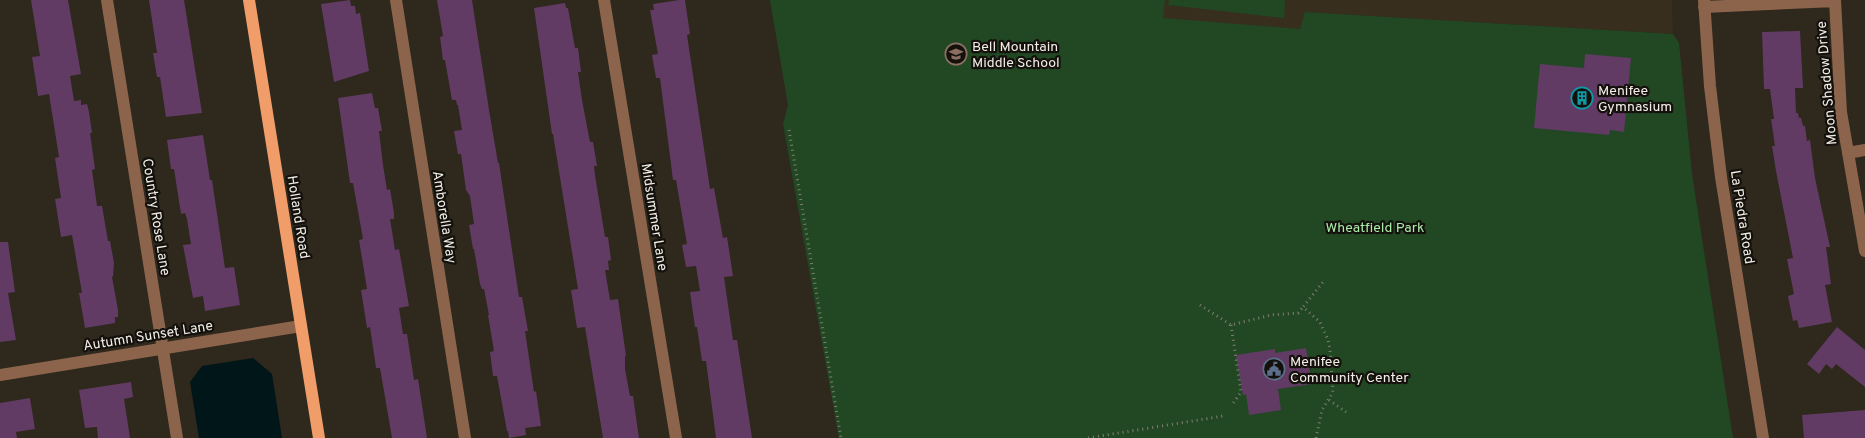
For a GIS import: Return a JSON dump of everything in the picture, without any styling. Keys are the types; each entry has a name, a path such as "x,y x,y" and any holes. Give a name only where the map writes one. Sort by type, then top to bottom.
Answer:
{"main road":[{"name":"Holland Road","path":"249,0 319,438"}],"street":[{"name":"Country Rose Lane","path":"107,0 177,438"},
{"name":"Amborella Way","path":"396,0 465,438"},
{"name":"Midsummer Lane","path":"604,0 676,438"},
{"path":"1704,4 1835,0"},
{"name":"Moon Shadow Drive","path":"1835,0 1841,112 1865,251"},
{"name":"La Piedra Road","path":"1704,4 1712,106 1721,177 1763,438"},
{"path":"1848,152 1865,150"},
{"name":"Autumn Sunset Lane","path":"0,375 301,326"}],"path":[{"path":"789,130 841,438"},
{"path":"1200,305 1231,325 1271,316 1298,313 1323,282"},
{"path":"1303,307 1320,322 1328,340 1333,392 1322,410 1316,438"},
{"path":"1231,325 1241,392 1232,405"},
{"path":"1329,400 1346,412"},
{"path":"1088,438 1223,416"}],"shaded area":[{"name":"Bell Mountain Middle School","path":"770,0 1672,0 1673,34 1305,12 1301,29 788,105"},
{"path":"253,358 272,374 282,438 199,438 190,382 202,366"}],"green space":[{"name":"Wheatfield Park","path":"770,0 1165,0 1163,18 1300,29 1305,12 1673,34 1679,43 1692,174 1733,438 839,438 783,124 788,105"},
{"path":"1169,0 1285,0 1284,18 1168,5"}],"building":[{"path":"31,0 68,0 81,74 70,76 74,101 81,100 81,105 87,104 89,112 95,169 92,170 97,206 102,206 114,263 112,277 118,310 118,317 115,317 115,323 85,328 79,293 82,293 72,235 61,237 55,199 61,198 55,158 59,157 49,94 38,96 32,57 40,56"},
{"path":"149,0 184,0 202,113 166,117 160,77 157,77 153,53 157,53"},
{"path":"350,0 351,6 355,6 356,14 360,13 369,71 334,82 321,4"},
{"path":"437,0 472,0 519,297 522,297 528,331 525,331 541,426 525,428 526,435 509,438 497,376 493,376 490,352 494,351 489,315 484,289 482,289 480,284 469,225 474,224 470,196 466,190 461,154 458,154 454,131 462,130 458,105 456,100 452,100 445,60 443,60 440,37 443,36"},
{"path":"685,0 690,34 687,35 710,189 714,188 723,238 727,237 733,276 724,277 733,340 737,340 752,438 716,438 706,361 702,361 697,327 695,327 690,292 700,291 696,266 686,267 682,245 687,244 676,180 673,180 660,78 656,78 652,55 658,54 650,10 654,10 653,4"},
{"path":"565,3 566,8 568,8 575,48 578,48 581,72 578,72 582,100 590,142 593,142 597,166 594,166 595,175 605,237 608,237 611,260 608,261 609,270 605,270 610,300 618,299 626,356 625,369 630,396 633,396 639,438 603,438 585,327 577,328 571,290 578,289 552,134 534,8"},
{"path":"1800,31 1803,88 1795,88 1796,113 1801,118 1803,126 1805,126 1807,141 1810,140 1815,178 1830,247 1826,247 1831,284 1825,285 1832,322 1799,328 1797,320 1793,321 1788,296 1794,294 1787,259 1793,258 1772,146 1775,146 1771,119 1774,119 1770,89 1764,89 1762,32"},
{"name":"Menifee Gymnasium","path":"1585,54 1631,58 1624,132 1610,130 1609,135 1534,128 1540,64 1584,68"},
{"path":"372,93 375,108 378,108 382,131 379,131 383,165 387,190 390,189 394,213 394,219 390,219 395,250 399,249 409,306 399,308 403,334 407,334 414,380 418,379 427,438 392,438 380,368 376,368 370,327 367,328 361,290 367,289 359,240 363,239 353,183 350,183 338,98"},
{"path":"203,135 210,180 212,180 225,268 234,267 240,305 205,311 203,296 193,298 183,245 191,244 187,219 185,213 181,214 167,140"},
{"path":"0,242 8,242 15,292 8,293 16,340 0,342"},
{"path":"1837,327 1865,350 1865,387 1836,364 1832,369 1826,364 1819,374 1807,364"},
{"name":"Menifee Community Center","path":"1306,348 1312,384 1278,389 1281,410 1249,415 1246,394 1243,395 1236,355 1275,349 1275,353"},
{"path":"131,382 133,397 124,399 130,438 98,438 97,427 85,428 79,390"},
{"path":"30,398 35,429 16,432 17,438 0,438 0,403"},
{"path":"1865,410 1865,438 1804,438 1802,415"}],"place":[{"name":"Bell Mountain Middle School","path":"956,54"},
{"name":"Menifee Gymnasium","path":"1582,98"},
{"name":"Menifee Community Center","path":"1274,369"}]}
